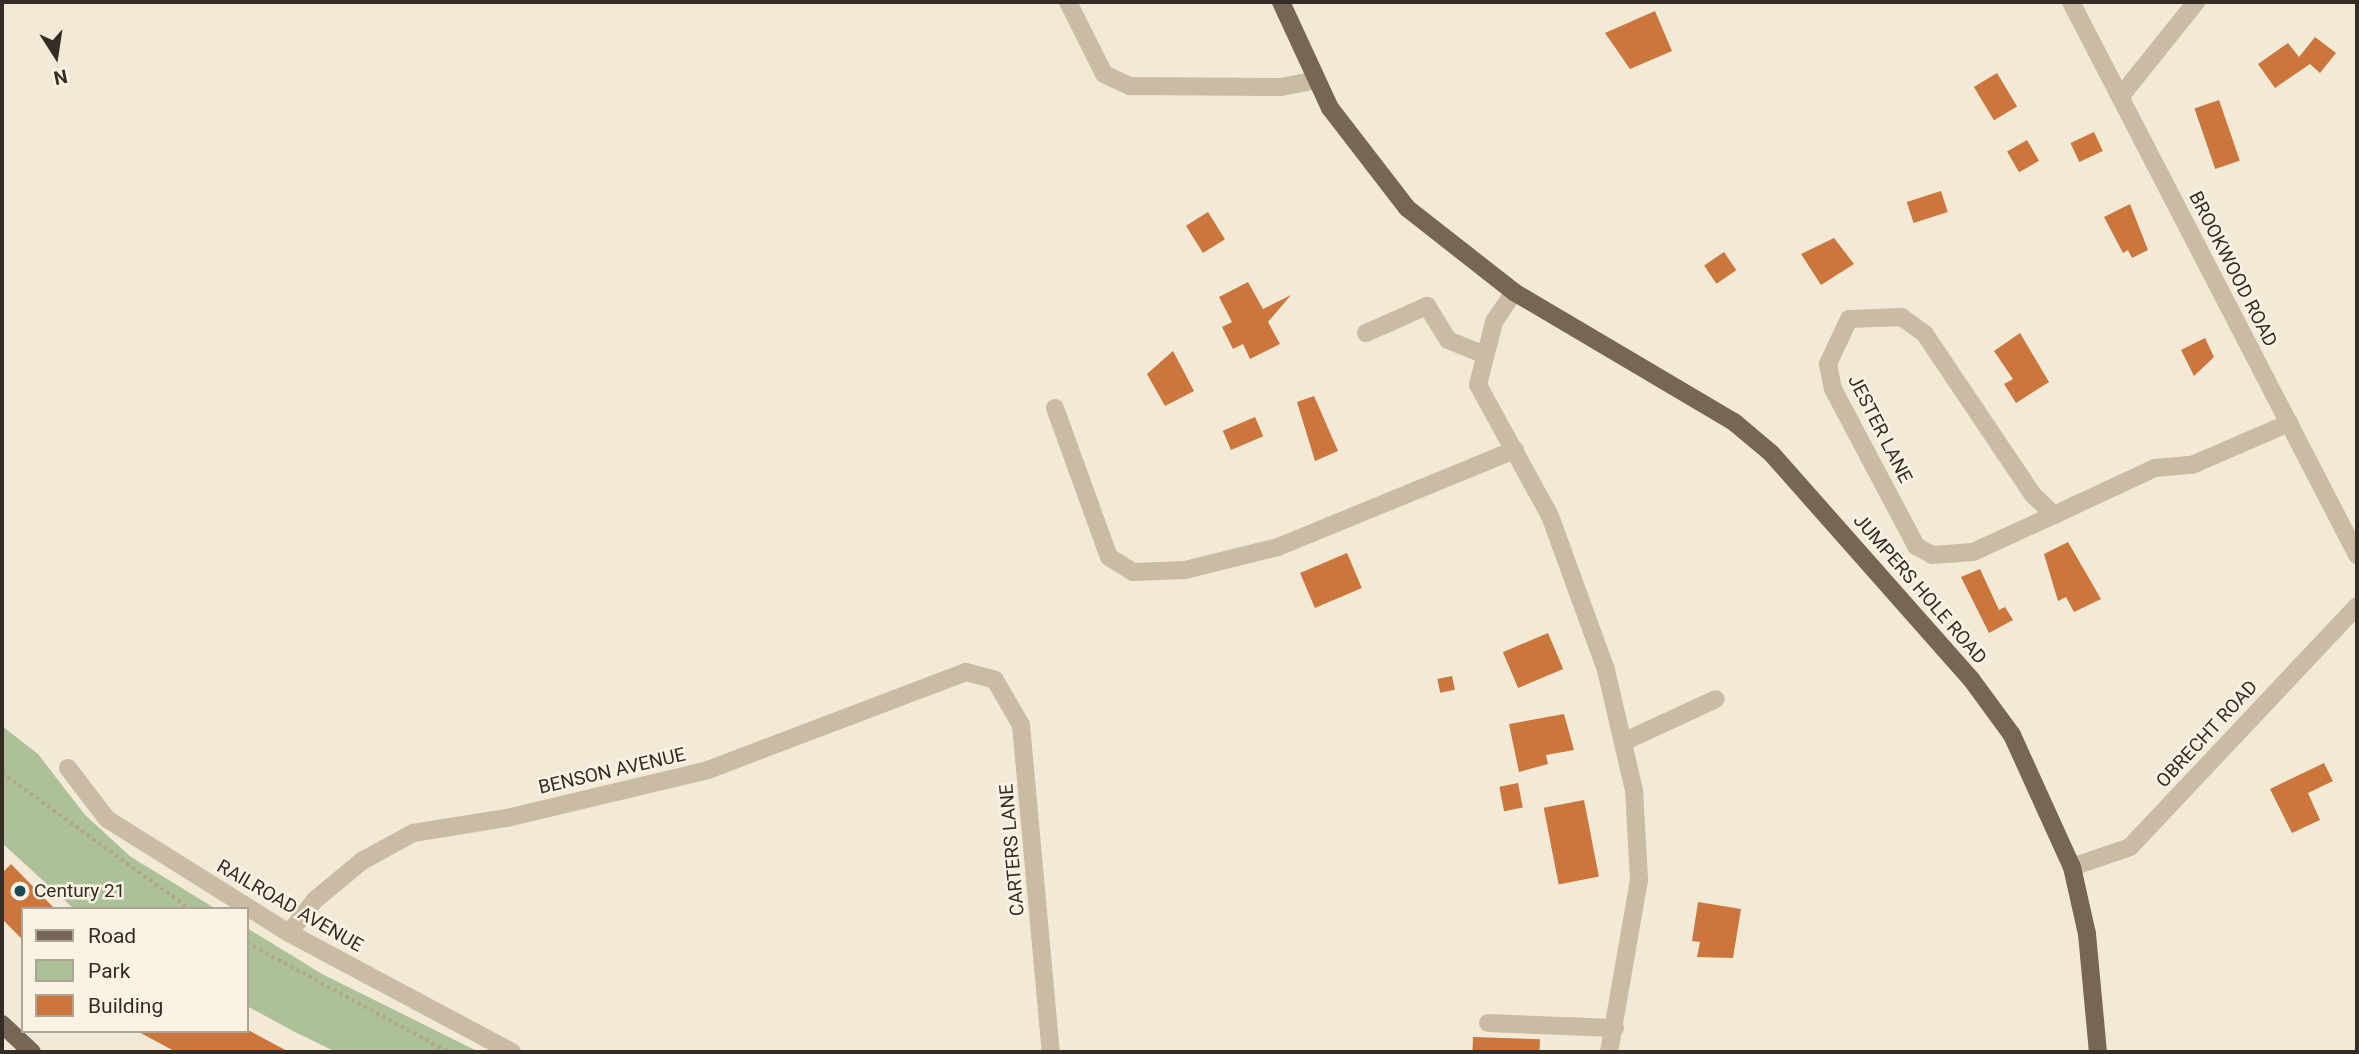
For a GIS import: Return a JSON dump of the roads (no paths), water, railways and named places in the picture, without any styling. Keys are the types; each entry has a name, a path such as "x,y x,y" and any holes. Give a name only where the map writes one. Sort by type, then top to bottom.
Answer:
{"main road":[{"name":"JUMPERS HOLE ROAD","path":"1281,2 1316,80 1388,188 1514,292 1689,390 1770,453 1988,702 2012,735 2072,867 2087,934 2098,1052"},
{"path":"2,1024 32,1052"}],"street":[{"path":"1068,2 1104,74 1130,86 1281,87 1316,80"},
{"name":"BROOKWOOD ROAD","path":"2071,2 2357,555"},
{"path":"2120,97 2196,2"},
{"path":"1514,292 1494,322 1478,385 1550,516 1606,670 1634,790 1639,880 1609,1052"},
{"path":"1366,333 1427,306 1448,340 1486,355"},
{"name":"JESTER LANE","path":"2054,515 2033,495 1924,334 1902,317 1849,319 1828,364 1833,389 1916,546 1932,555 1973,552 2054,515 2155,468 2192,466 2289,423"},
{"path":"1055,408 1109,556 1133,572 1185,570 1278,547 1515,450"},
{"name":"OBRECHT ROAD","path":"2072,867 2130,847 2357,606"},
{"name":"BENSON AVENUE","path":"289,933 315,900 362,861 413,832 507,818 708,770 966,672"},
{"name":"CARTERS LANE","path":"966,672 995,680 1021,725 1051,1052"},
{"path":"1623,742 1716,699"},
{"name":"RAILROAD AVENUE","path":"68,768 107,819 247,907"},
{"name":"RAILROAD AVENUE","path":"248,907 289,933 512,1052"},
{"path":"1488,1023 1615,1028"}],"place":[{"name":"Century 21","path":"20,891"}]}
